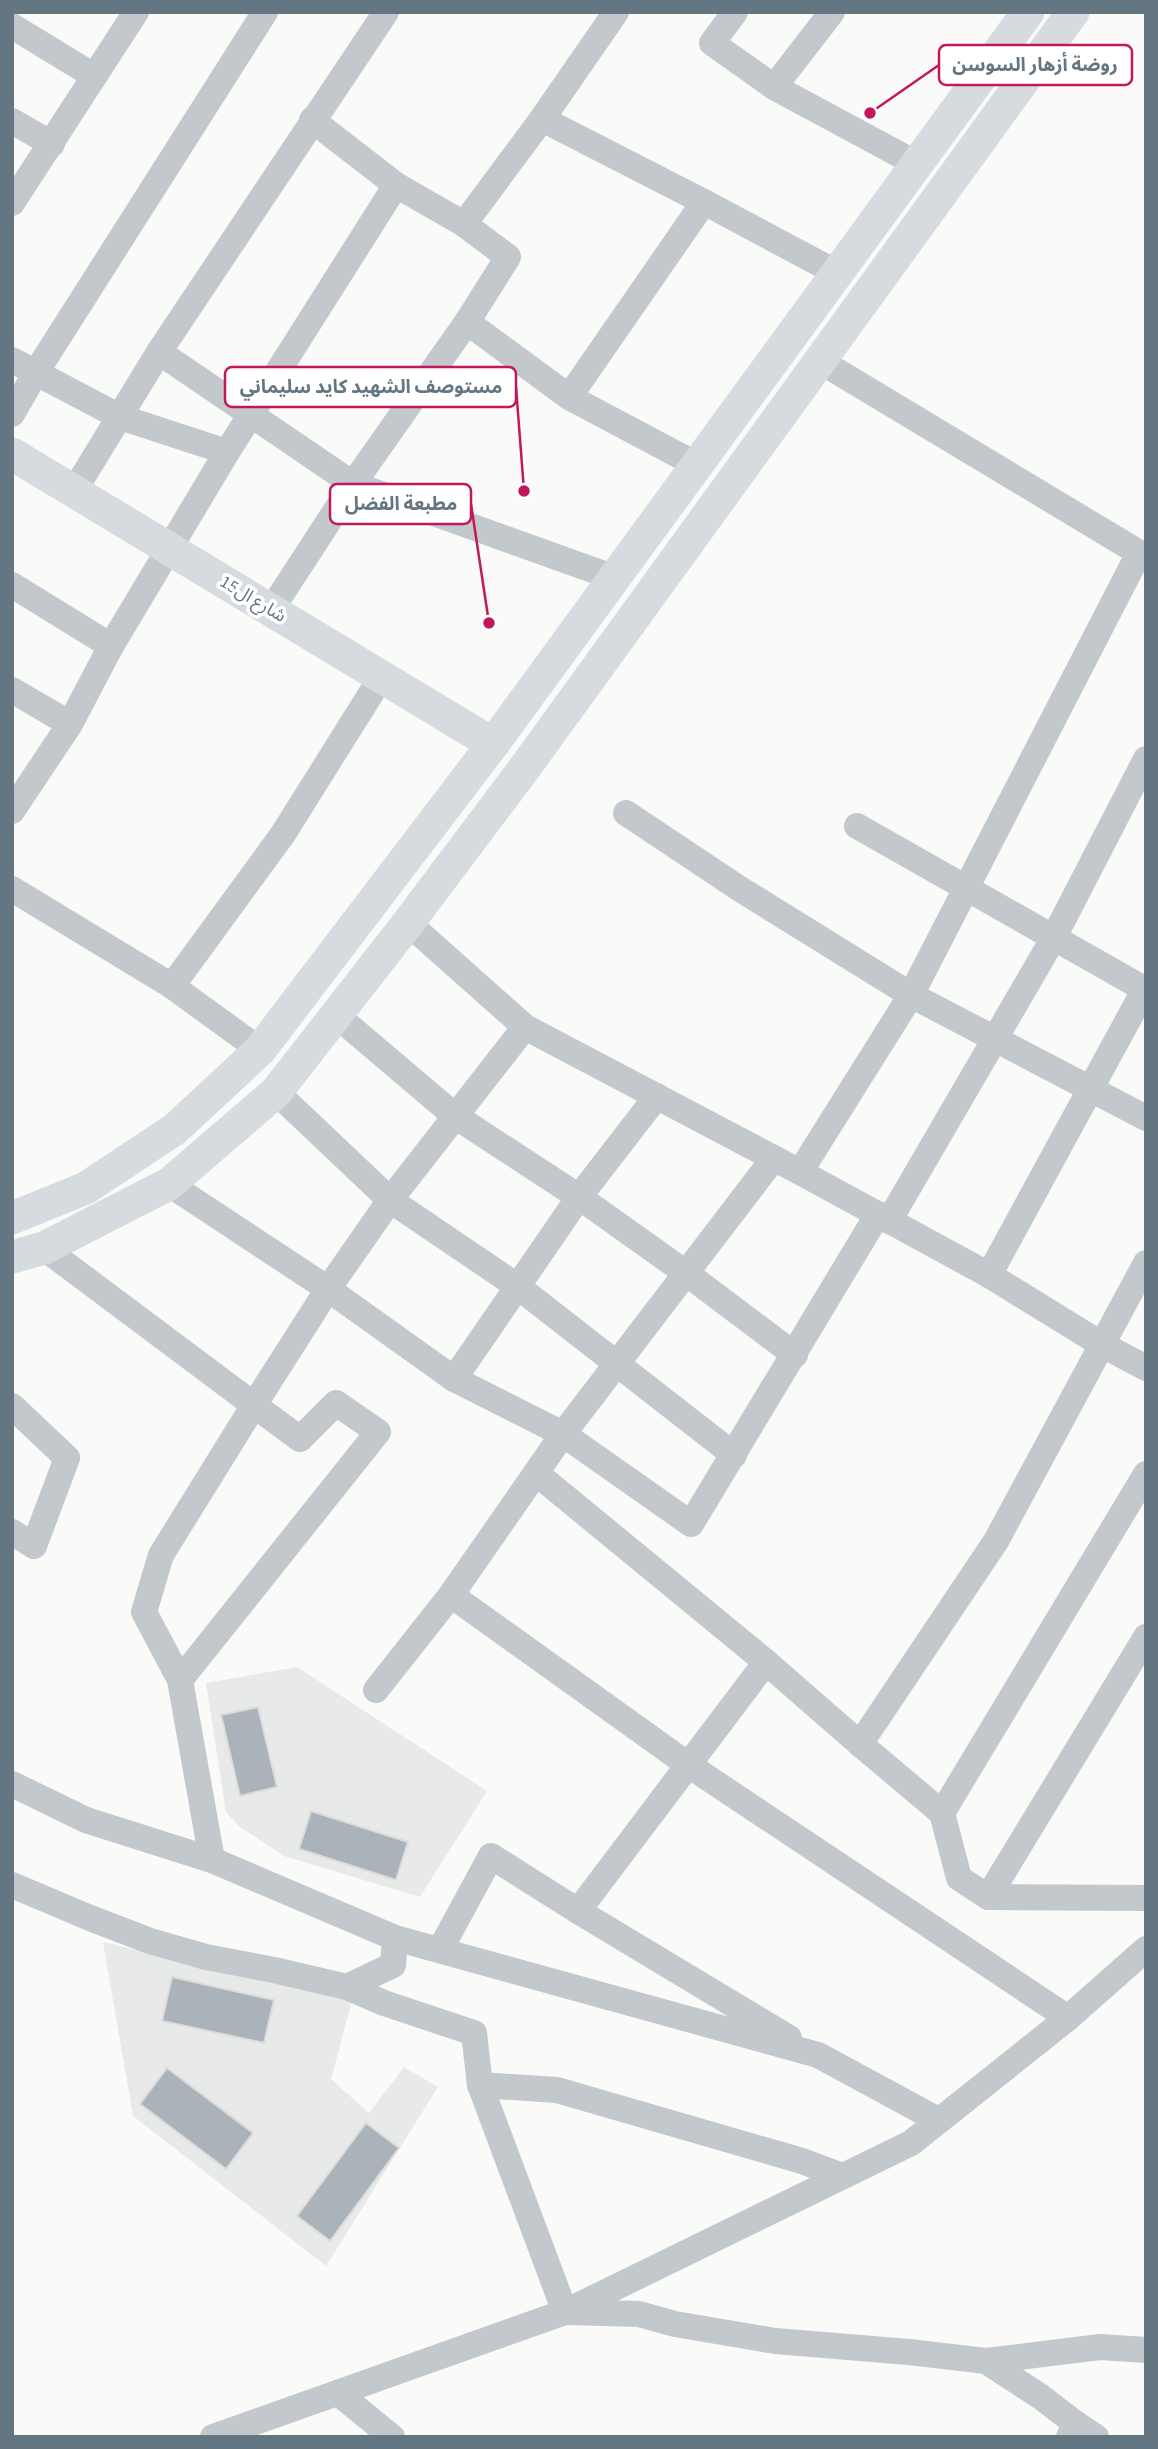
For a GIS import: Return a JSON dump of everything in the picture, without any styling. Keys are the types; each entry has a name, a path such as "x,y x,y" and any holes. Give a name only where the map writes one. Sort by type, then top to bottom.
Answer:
{"main road":[{"path":"12,1218 86,1188 175,1129 260,1050 493,744 1028,12"},
{"path":"12,1256 44,1248 169,1184 276,1092 526,766 1073,12"},
{"name":"شارع ال15","path":"12,454 493,744"}],"street":[{"path":"12,203 136,12"},
{"path":"12,415 35,374 265,12"},
{"path":"74,491 159,352 386,12"},
{"path":"464,224 542,119 616,12"},
{"path":"735,12 712,43 774,88 917,164"},
{"path":"774,88 832,12"},
{"path":"12,26 94,76"},
{"path":"542,119 837,273"},
{"path":"271,610 353,484 467,323 508,257 464,224 397,185 312,120"},
{"path":"12,121 52,144"},
{"path":"13,809 70,724 111,646 227,452 397,185"},
{"path":"569,397 704,202"},
{"path":"467,323 569,397 697,465"},
{"path":"159,352 353,484 615,578"},
{"path":"12,360 120,417 227,452"},
{"path":"800,1172 911,995 1142,555 820,361"},
{"path":"12,585 111,646"},
{"path":"172,986 283,834 382,677"},
{"path":"12,691 70,724"},
{"path":"169,1184 328,1289 454,1378 562,1434 691,1524 995,1040 1053,939 1146,759"},
{"path":"626,813 740,889 911,995 1146,1118"},
{"path":"856,826 1145,989 989,1275"},
{"path":"12,889 172,986 260,1050"},
{"path":"408,923 525,1027 989,1275 1101,1344 1146,1368"},
{"path":"336,1015 455,1116 579,1197 795,1355"},
{"path":"212,1860 180,1680 144,1612 161,1555 328,1289 390,1200 525,1027"},
{"path":"276,1092 390,1200 517,1286 734,1455"},
{"path":"454,1378 579,1197 657,1096"},
{"path":"376,1690 451,1595 562,1434 774,1158"},
{"path":"44,1248 300,1439 336,1404 378,1432 180,1680"},
{"path":"860,1744 996,1541 1146,1263"},
{"path":"12,1406 67,1458 34,1546 12,1532"},
{"path":"536,1473 766,1661 942,1812 959,1878 988,1897 1146,1898"},
{"path":"942,1812 1146,1474"},
{"path":"451,1595 687,1764 1068,2018"},
{"path":"988,1897 1146,1637"},
{"path":"579,1911 766,1661"},
{"path":"12,1784 86,1821 212,1860 395,1938 818,2055"},
{"path":"440,1950 491,1856 818,2055 939,2120"},
{"path":"12,1885 90,1919 150,1941 206,1957 346,1987 384,2003 474,2033 480,2085 565,2312"},
{"path":"346,1987 393,1965 395,1938"},
{"path":"213,2437 565,2312 911,2143 1068,2018 1146,1949"},
{"path":"480,2085 557,2090 802,2161 842,2176"},
{"path":"565,2312 639,2314 675,2325 775,2341 986,2361 1100,2347 1146,2350"},
{"path":"986,2361 1041,2397 1080,2432"},
{"path":"338,2393 392,2437"}],"shaded area":[{"path":"297,1667 487,1791 420,1897 284,1856 240,1827 226,1812 206,1683"},
{"path":"103,1942 352,2001 331,2079 369,2113 404,2067 438,2087 326,2266 133,2116"}],"building":[{"path":"258,1707 277,1787 240,1796 221,1715"},
{"path":"311,1811 408,1842 396,1880 299,1849"},
{"path":"172,1977 274,2000 264,2043 162,2021"},
{"path":"167,2068 253,2133 226,2169 140,2104"},
{"path":"366,2123 399,2148 330,2241 297,2216"}],"place":[{"name":"روضة أزهار السوسن","path":"870,113"},
{"name":"مستوصف الشهيد كايد سليماني","path":"524,491"},
{"name":"مطبعة الفضل","path":"489,623"}]}
